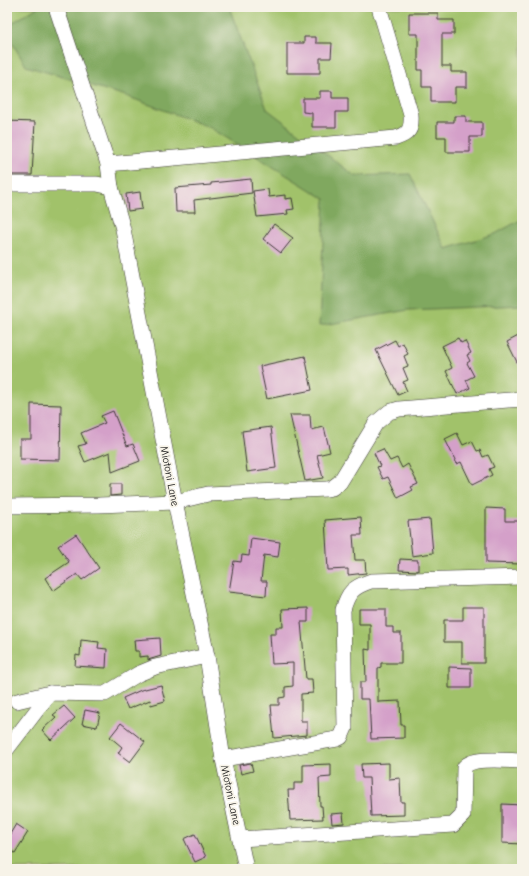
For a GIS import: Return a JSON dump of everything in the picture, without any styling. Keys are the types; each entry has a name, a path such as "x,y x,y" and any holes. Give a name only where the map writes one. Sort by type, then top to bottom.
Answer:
{"street":[{"name":"Miotoni Lane","path":"56,7 108,164 111,187 123,229 175,502 207,656 223,759 246,869"},
{"path":"108,164 396,138 404,135 409,132 412,125 411,115 379,7"},
{"path":"7,184 97,184 111,187"},
{"path":"7,506 175,502 208,494 332,488 340,482 376,423 390,412 399,409 522,399"},
{"path":"223,759 337,739 341,737 345,728 343,610 347,597 356,587 372,581 522,577"},
{"path":"17,701 50,693 105,694 138,674 155,667 207,656"},
{"path":"7,749 50,693"},
{"path":"240,839 454,824 463,815 464,768 466,765 473,761 522,761"}],"green space":[{"path":"7,7 522,7 522,869 7,869"},
{"path":"38,7 229,7 267,109 355,176 410,174 446,249 495,234 522,219 522,305 408,310 319,326 325,199 209,127 126,96 26,66 7,34 7,26"}],"building":[{"path":"409,13 438,13 438,20 454,20 454,34 442,34 442,66 451,66 451,72 467,72 467,87 455,87 455,102 431,102 431,87 422,87 422,70 418,70 418,34 409,34"},
{"path":"304,37 316,37 316,43 332,43 331,58 320,58 320,73 287,73 287,43 304,43"},
{"path":"320,91 332,91 332,98 348,98 348,112 336,112 336,127 312,127 312,113 303,112 303,98 320,98"},
{"path":"454,116 466,116 466,122 482,122 482,137 470,137 470,152 446,152 446,137 437,137 437,122 454,122"},
{"path":"7,121 35,122 32,175 7,175 9,142 7,142"},
{"path":"251,179 252,193 194,200 195,212 176,212 175,188 211,185 211,183"},
{"path":"268,189 269,197 285,195 285,199 292,198 294,209 287,210 288,214 257,217 253,191"},
{"path":"140,192 142,209 128,211 126,194"},
{"path":"274,224 293,238 281,253 263,239"},
{"path":"522,334 522,372 507,342"},
{"path":"458,338 461,343 465,341 471,353 467,355 470,361 467,363 474,376 466,380 470,388 457,394 446,371 452,368 442,346"},
{"path":"395,340 398,346 403,343 408,354 404,356 408,366 403,368 408,380 403,382 407,391 398,395 376,350"},
{"path":"305,356 312,390 267,399 260,366"},
{"path":"31,404 61,405 60,460 20,459 20,439 31,439"},
{"path":"113,411 127,446 133,444 140,461 112,472 110,452 85,462 78,446 86,444 81,433 105,423 101,416"},
{"path":"290,415 310,415 311,430 324,427 330,452 317,455 323,478 305,481"},
{"path":"271,427 276,468 247,472 242,431"},
{"path":"457,433 463,445 472,441 477,451 480,450 483,457 488,455 494,467 489,469 492,475 472,485 461,462 457,464 445,439"},
{"path":"383,449 390,461 397,458 402,468 408,464 418,484 411,487 413,490 398,498 388,477 383,479 377,467 380,466 374,453"},
{"path":"110,484 121,484 121,495 110,496"},
{"path":"486,508 505,509 505,521 522,521 522,564 486,563"},
{"path":"361,517 362,535 353,535 355,560 365,560 366,573 348,575 348,569 328,570 325,520"},
{"path":"430,519 433,553 412,556 408,521"},
{"path":"76,534 99,568 82,580 77,574 53,591 45,578 69,562 58,546"},
{"path":"251,538 280,542 278,557 264,555 261,581 267,581 266,596 229,592 234,561 241,562 242,555 249,556"},
{"path":"400,559 418,560 418,571 399,570"},
{"path":"463,607 484,607 484,663 462,663 462,642 444,642 444,620 463,620"},
{"path":"308,608 308,622 301,622 306,679 312,679 313,693 301,694 301,721 307,721 307,735 274,738 271,705 279,705 279,698 285,697 285,687 293,686 293,663 272,664 270,634 276,634 276,627 283,627 282,609"},
{"path":"359,609 386,609 386,627 393,627 393,633 401,633 401,663 381,663 381,667 378,668 378,702 400,701 401,725 404,725 404,738 371,739 369,699 360,699 360,682 366,682 365,649 370,650 370,624 359,624"},
{"path":"160,638 161,656 148,660 148,656 139,657 139,651 135,651 134,640"},
{"path":"81,640 99,642 98,648 107,649 106,668 75,666 76,655 80,656"},
{"path":"449,667 471,668 471,688 449,688"},
{"path":"161,685 165,701 151,705 150,700 128,709 123,698 141,690"},
{"path":"64,706 75,718 51,740 42,730 56,717 53,715"},
{"path":"85,710 100,713 97,727 82,724"},
{"path":"121,723 145,742 130,762 118,753 122,747 110,737"},
{"path":"251,763 253,771 241,774 239,765"},
{"path":"389,763 389,779 400,778 401,802 404,802 404,815 371,816 369,778 362,778 361,764"},
{"path":"331,764 331,777 319,778 320,806 322,806 323,819 290,820 288,790 294,790 294,783 303,783 303,765"},
{"path":"502,804 522,805 522,844 502,843"},
{"path":"343,813 344,823 332,824 331,814"},
{"path":"16,824 28,832 15,853 7,849 7,839"},
{"path":"195,834 206,857 195,862 184,839"}]}
